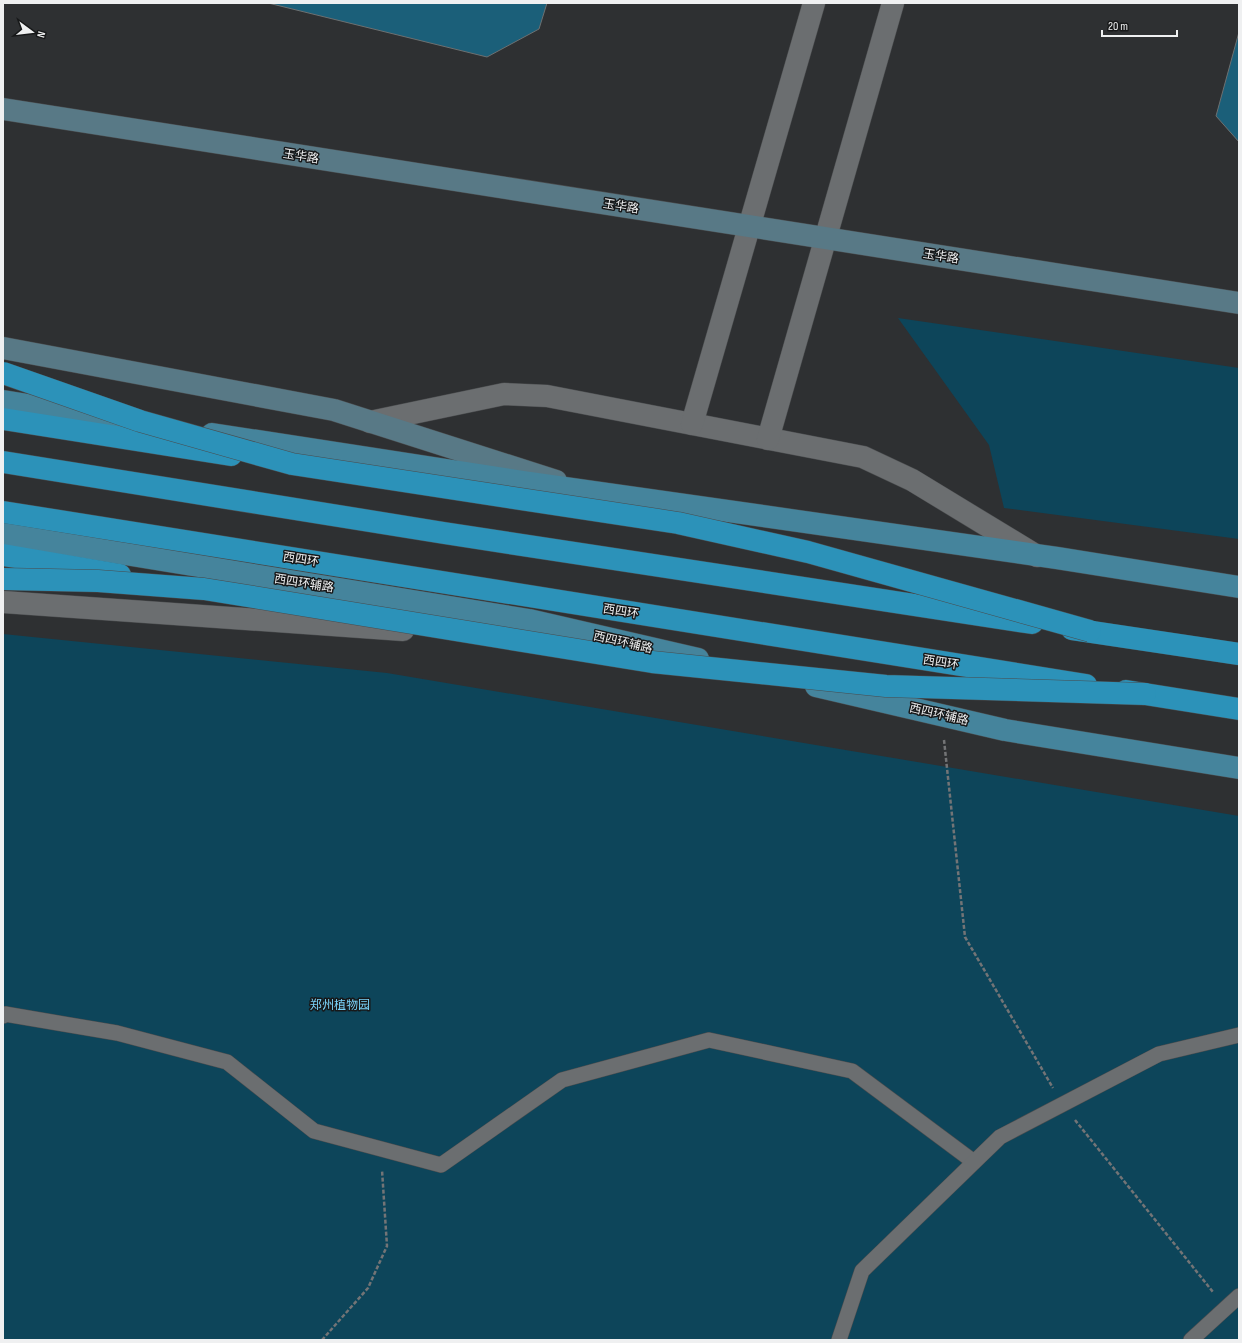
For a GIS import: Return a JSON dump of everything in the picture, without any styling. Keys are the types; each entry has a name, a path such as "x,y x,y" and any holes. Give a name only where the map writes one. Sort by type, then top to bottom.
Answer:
{"highway":[{"path":"3,373 140,421 292,464"},
{"path":"3,419 678,523 808,552 1090,631"},
{"path":"3,462 444,533 1239,654"},
{"name":"西四环","path":"3,512 1239,709"},
{"path":"3,555 652,662 886,686 1145,694"},
{"path":"3,578 98,581 204,589"}],"main road":[{"path":"3,401 591,492 1037,556 1239,587"},
{"name":"西四环辅路","path":"3,534 529,620 1005,730 1239,768"}],"street":[{"path":"692,424 814,3"},
{"path":"768,438 893,3"},
{"name":"玉华路","path":"3,108 1239,303"},
{"path":"3,348 334,410 591,492"},
{"path":"370,422 504,394 547,396 863,457 912,480 1037,556"},
{"path":"3,602 645,647"}],"lane":[{"path":"3,1016 5,1014 117,1033 227,1062 314,1131 441,1165 562,1080 709,1040 852,1070 974,1162"},
{"path":"839,1340 862,1271 1000,1137 1159,1054 1239,1034"},
{"path":"1191,1340 1239,1296"}],"path":[{"path":"942,715 965,937 1063,1104 1226,1308"},
{"path":"322,1340 368,1288 387,1246 380,1149"}],"green space":[{"path":"898,318 1239,368 1239,539 1004,508 989,445"},
{"name":"郑州植物园","path":"3,634 387,673 1239,816 1239,1340 3,1340"}],"building":[{"path":"268,3 547,3 539,29 487,57"},
{"path":"1239,32 1239,142 1216,116"}]}
